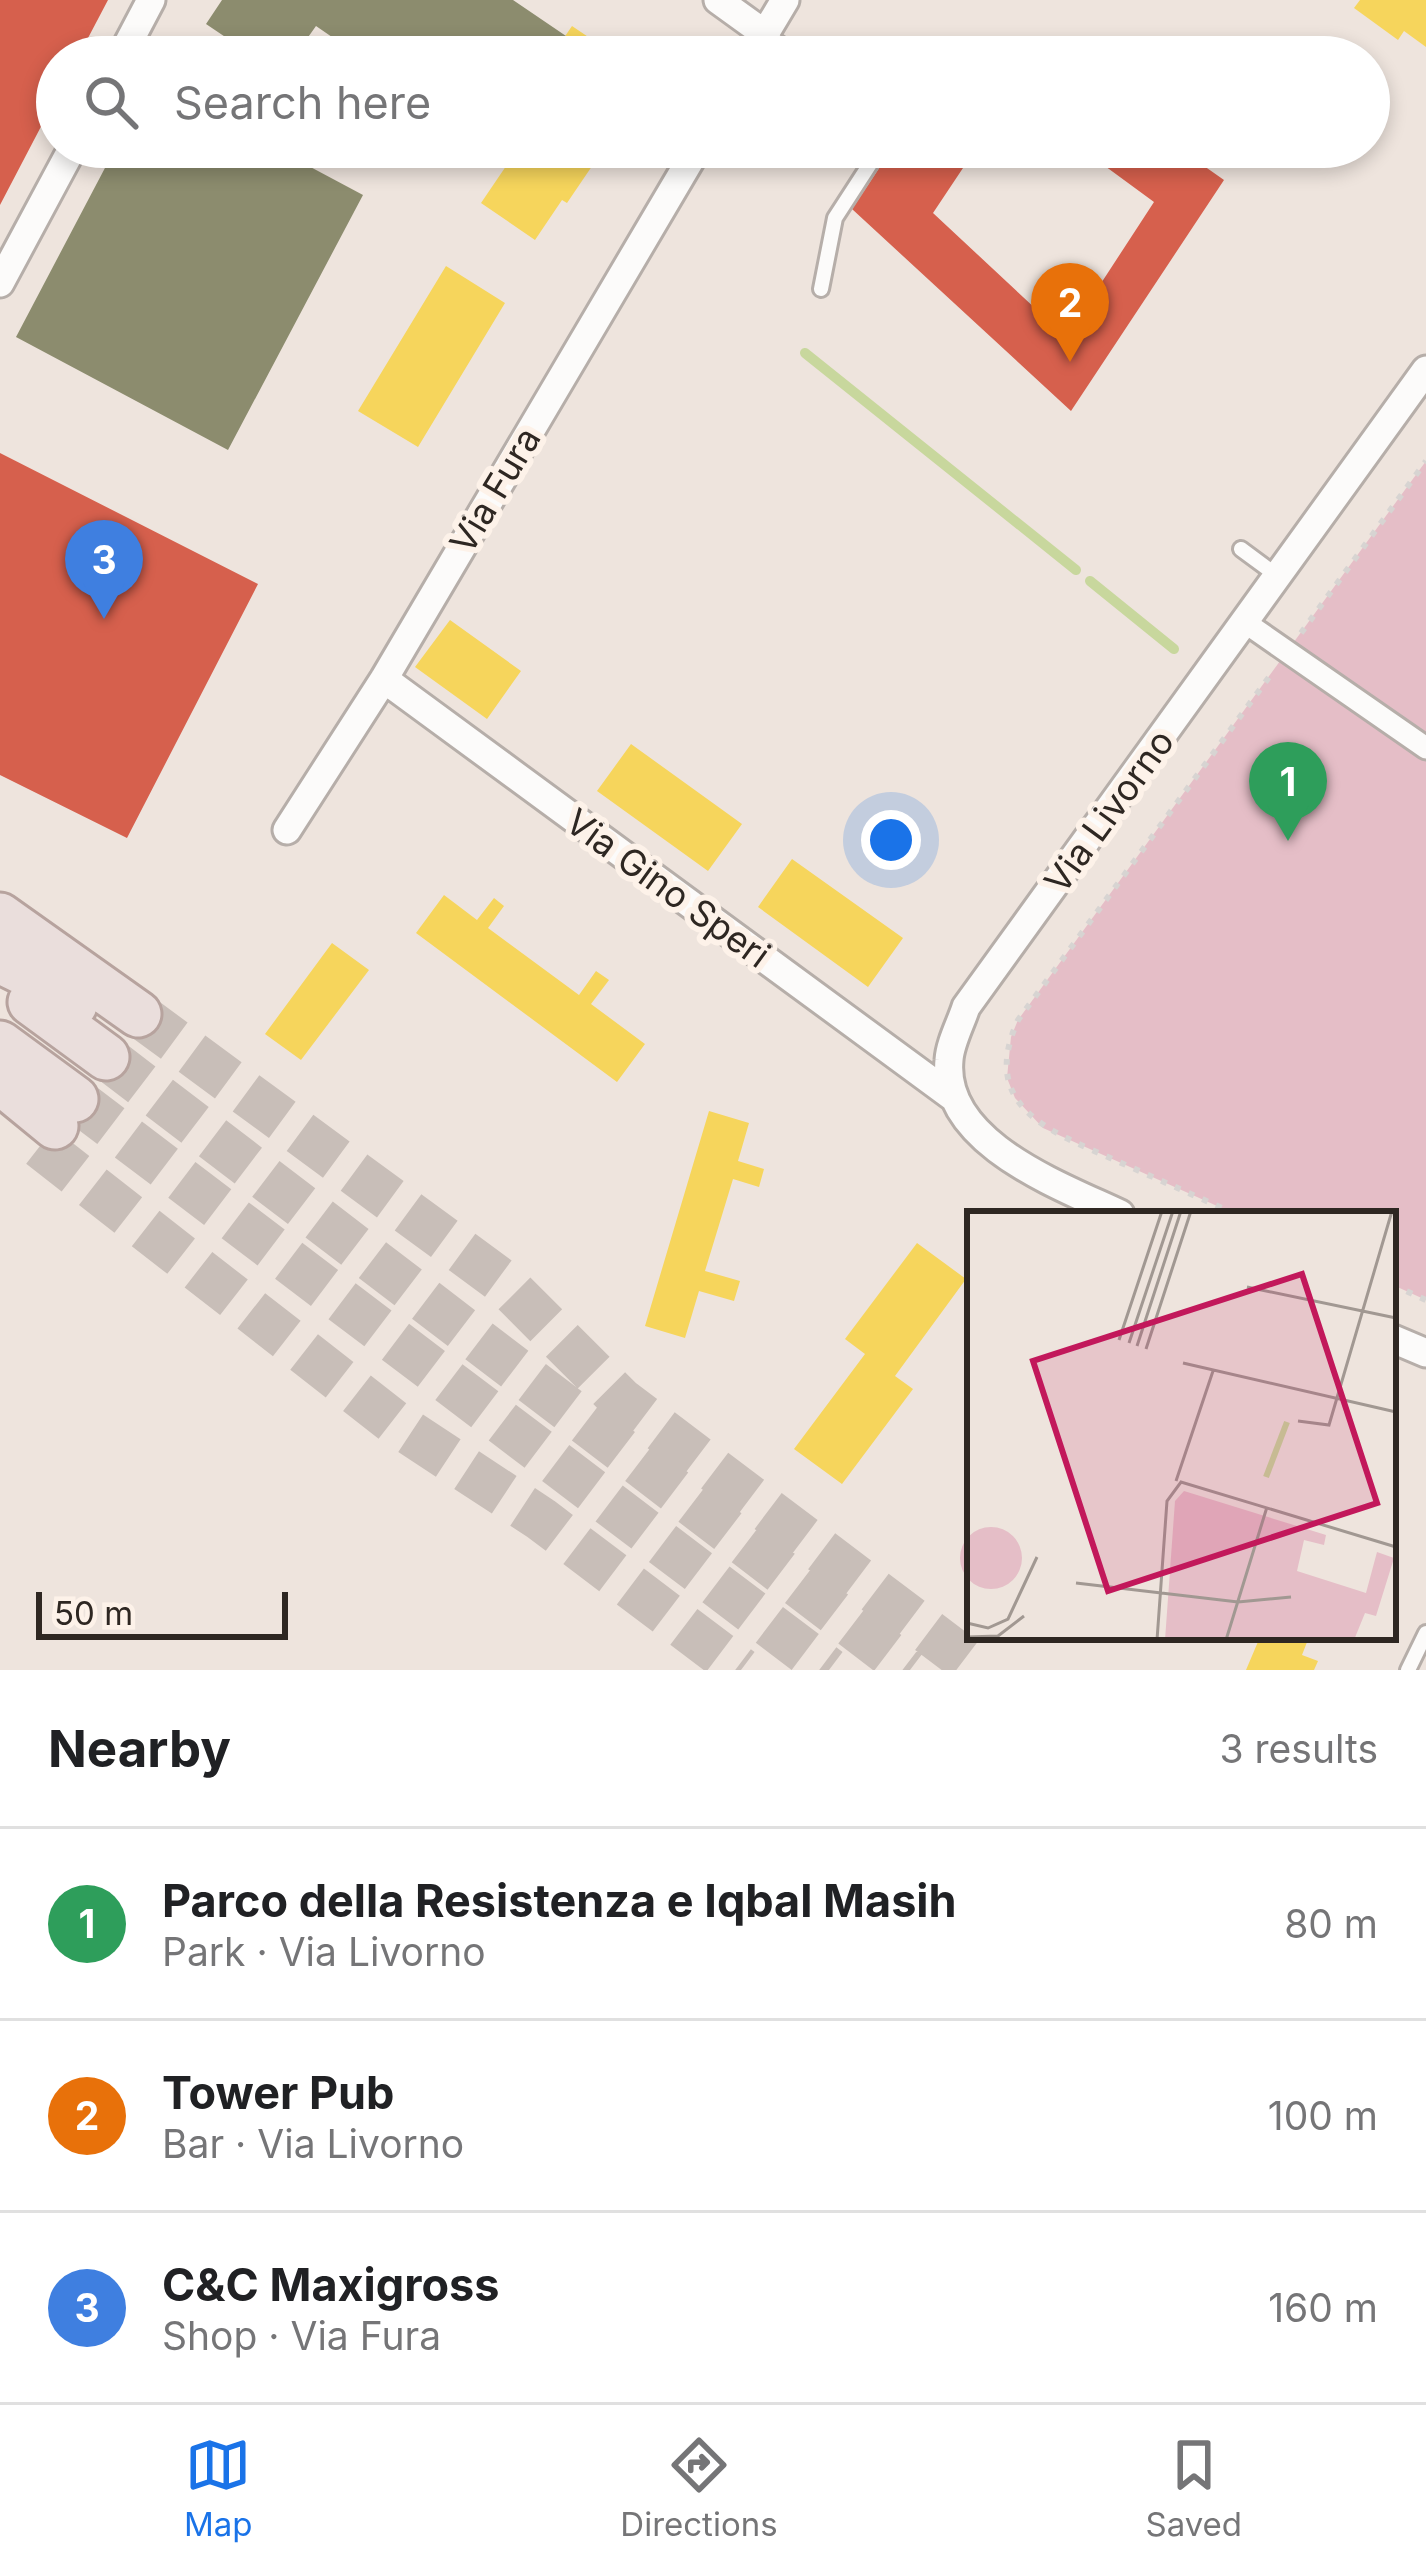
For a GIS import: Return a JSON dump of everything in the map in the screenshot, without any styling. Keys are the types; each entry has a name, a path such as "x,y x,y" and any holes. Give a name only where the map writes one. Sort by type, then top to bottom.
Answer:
{"highway":[{"path":"0,916 121,1036"},
{"path":"0,960 121,1036"},
{"path":"0,979 121,1036"},
{"path":"0,1044 57,1124"},
{"path":"0,1081 57,1124"},
{"path":"0,1119 57,1124"}],"street":[{"path":"132,36 151,0"},
{"path":"718,0 750,36"},
{"path":"763,36 785,0"},
{"path":"0,283 62,168"},
{"name":"Via Fura","path":"287,830 384,679 686,168"},
{"name":"Via Livorno","path":"953,1097 949,1060 966,1006 1426,370"},
{"path":"1246,623 1426,748"},
{"name":"Via Gino Speri","path":"384,679 953,1097"},
{"path":"953,1097 984,1138 1028,1171 1114,1211"},
{"path":"1396,1340 1426,1353"}],"lane":[{"path":"821,289 836,218 868,168"},
{"path":"1241,549 1279,577"},
{"path":"1408,1670 1426,1633"}],"path":[{"path":"1294,642 1426,461"},
{"path":"1228,1211 1043,1128 1015,1098 1006,1059 1018,1020 1281,661"},
{"path":"1396,1286 1426,1300"}],"shaded area":[{"path":"1426,461 1426,1300 1396,1286 1396,1211 1228,1211 1043,1128 1015,1098 1007,1078 1011,1037 1018,1020"}],"building: Homes":[{"path":"1360,0 1426,0 1426,47 1404,31 1398,40 1354,8"},
{"path":"572,26 587,36 565,36"},
{"path":"505,168 591,168 535,240 481,203"},
{"path":"446,266 505,303 418,447 358,411"},
{"path":"450,620 521,671 487,719 415,667"},
{"path":"631,744 742,824 708,871 597,791"},
{"path":"792,859 903,938 868,987 758,907"},
{"path":"444,895 477,920 494,898 504,906 488,928 579,995 596,971 609,980 591,1004 645,1044 617,1082 416,933"},
{"path":"332,943 369,970 301,1060 265,1034"},
{"path":"709,1111 749,1123 738,1161 764,1169 759,1187 733,1179 705,1271 740,1281 734,1301 699,1291 685,1338 645,1326"},
{"path":"917,1243 966,1279 895,1376 913,1389 842,1484 794,1449 865,1354 845,1339"},
{"path":"1259,1640 1308,1640 1302,1655 1318,1661 1314,1670 1246,1670"}],"building: Shops":[{"path":"0,0 108,0 89,36 36,36 36,136 0,205"},
{"path":"879,168 963,168 933,213 1066,337 1154,202 1108,168 1207,168 1224,180 1071,411 852,209"},
{"path":"0,453 258,584 127,838 0,775"}],"building: Industry":[{"path":"222,0 513,0 566,36 331,36 316,26 309,36 224,36 206,24"},
{"path":"105,168 312,168 363,195 228,450 16,337"}],"waterway":[{"path":"805,353 1076,570"},
{"path":"1090,581 1174,649"}],"tunnel":[{"path":"138,1014 503,1282 621,1400 979,1670"},
{"path":"106,1057 910,1670"},
{"path":"75,1099 829,1670"},
{"path":"40,1146 395,1423 541,1519 741,1670"}],"place":[{"name":"Tower Pub","path":"1070,362"},
{"name":"C&C Maxigross","path":"104,619"},
{"name":"Parco della Resistenza e Iqbal Masih","path":"1288,841"}]}
